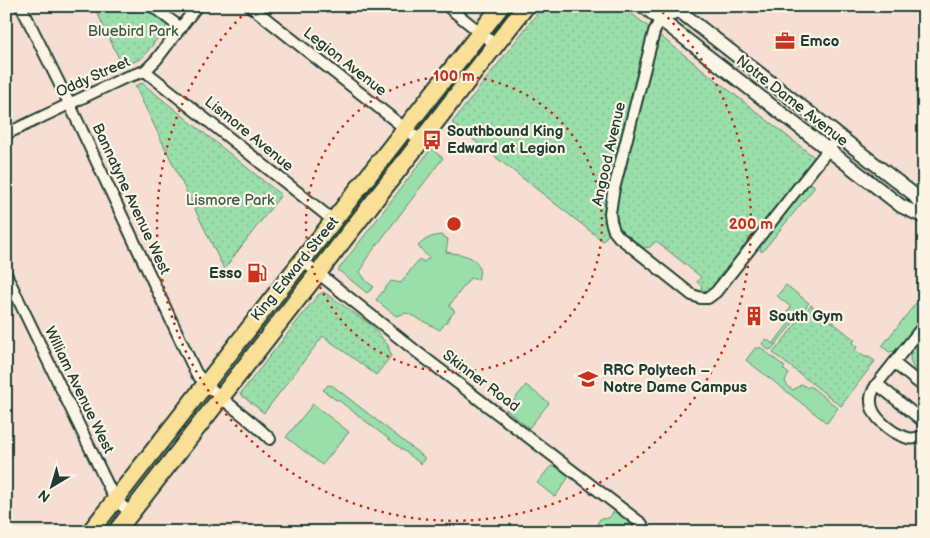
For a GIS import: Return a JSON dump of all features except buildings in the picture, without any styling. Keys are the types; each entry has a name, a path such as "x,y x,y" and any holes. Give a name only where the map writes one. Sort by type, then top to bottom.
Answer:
{"main road":[{"name":"King Edward Street","path":"90,532 501,6"},
{"name":"King Edward Street","path":"116,532 526,6"}],"street":[{"name":"Bannatyne Avenue West","path":"21,6 69,103 196,374 221,398 253,422 270,439"},
{"path":"152,6 181,28"},
{"name":"Oddy Street","path":"6,134 124,78 145,71 197,6"},
{"name":"Legion Avenue","path":"250,6 422,140"},
{"path":"447,6 496,45"},
{"name":"Notre Dame Avenue","path":"643,6 902,206 924,217"},
{"path":"660,20 676,8"},
{"name":"Notre Dame Avenue","path":"676,8 912,193 924,208"},
{"name":"Angood Avenue","path":"660,20 654,32 613,192 610,213 614,231 624,242 692,294 700,298 708,298 716,292 839,136"},
{"name":"Lismore Avenue","path":"145,71 334,221"},
{"path":"784,116 796,102"},
{"name":"Skinner Road","path":"303,261 639,528"},
{"name":"William Avenue West","path":"6,274 115,500 131,513"},
{"path":"924,324 877,384 870,402 875,415 897,434 916,438 924,435"},
{"path":"894,363 924,387"},
{"path":"877,384 924,422"}],"green space":[{"name":"Bluebird Park","path":"94,6 146,6 169,24 142,58 123,67"},
{"path":"543,6 622,6 814,157 711,291 701,290 702,286 697,282 701,277 656,241 650,247 644,248 620,229 617,222 603,241 452,123"},
{"name":"Lismore Park","path":"142,83 281,195 224,269 135,86"},
{"path":"408,136 407,147 320,256 364,199 385,163"},
{"path":"431,149 443,158 364,262 365,264 360,272 367,282 374,287 367,293 338,270"},
{"path":"811,184 814,185 814,188 762,252 760,250 761,244 806,187"},
{"path":"441,235 448,239 446,252 460,254 476,261 479,272 478,280 470,278 449,306 455,311 440,330 407,313 396,316 376,300 391,281 401,283 419,259 424,262 429,258 418,246 423,241"},
{"path":"786,285 809,303 772,349 769,350 762,344 766,339 773,344 792,319 786,314 791,307 777,296"},
{"path":"324,292 371,325 388,345 391,356 376,375 323,336 264,413 240,394 318,295"},
{"path":"924,293 924,315 895,351 889,352 882,346"},
{"path":"811,305 855,340 852,343 857,347 855,350 875,361 841,406 773,353"},
{"path":"924,333 924,378 913,366 910,356"},
{"path":"756,347 758,349 760,347 785,367 783,369 789,374 785,381 788,387 793,390 802,384 807,388 810,386 838,408 827,423 746,360"},
{"path":"328,385 333,386 425,458 421,464 323,390"},
{"path":"526,385 549,403 529,428 506,410"},
{"path":"313,404 349,432 322,465 286,437"},
{"path":"553,466 559,466 564,469 568,478 555,497 537,483"},
{"path":"615,510 630,525 628,532 607,532 597,524 600,519 609,518"}],"place":[{"name":"Emco","path":"785,41"},
{"name":"Southbound King Edward at Legion","path":"432,140"},
{"name":"Esso","path":"257,273"},
{"name":"South Gym","path":"754,316"},
{"name":"RRC Polytech – Notre Dame Campus","path":"588,379"}]}
